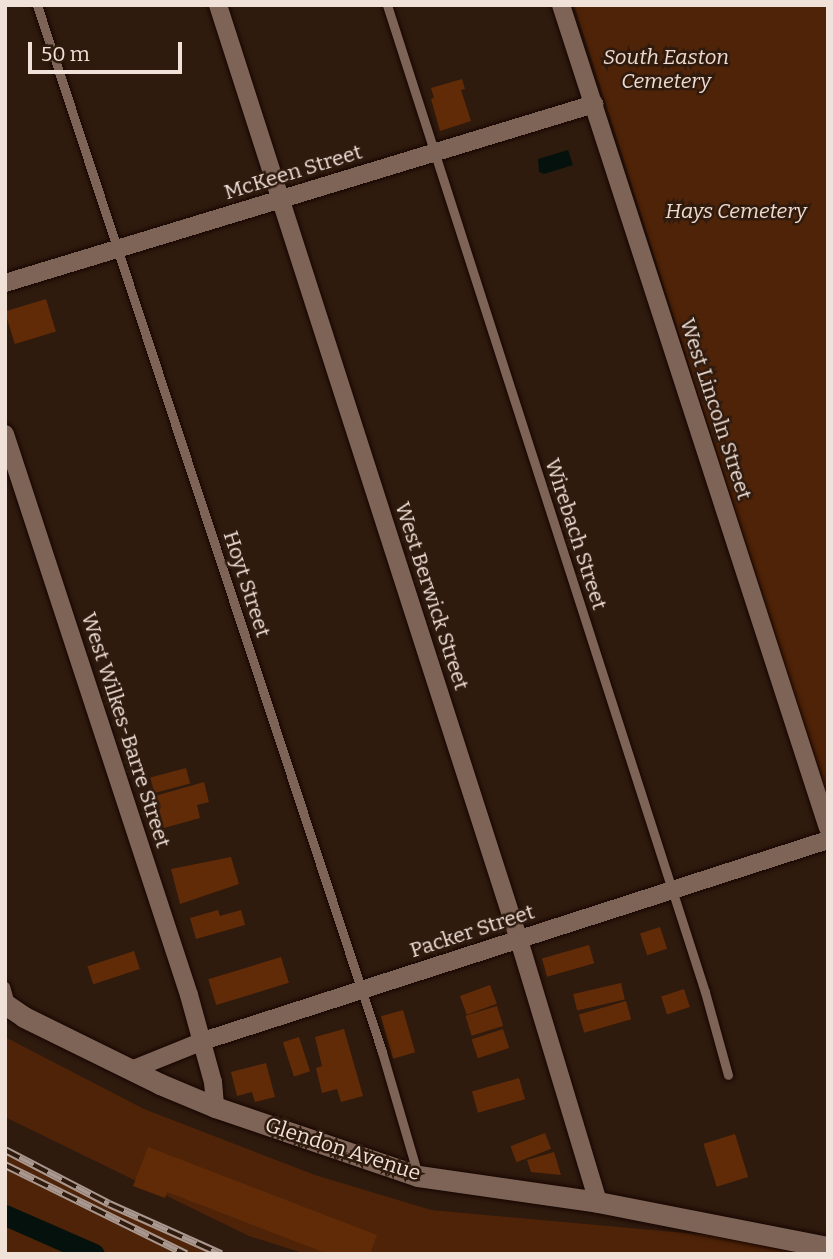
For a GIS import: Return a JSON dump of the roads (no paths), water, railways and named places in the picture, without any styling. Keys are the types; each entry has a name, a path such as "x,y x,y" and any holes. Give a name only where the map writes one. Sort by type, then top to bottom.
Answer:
{"street":[{"name":"West Berwick Street","path":"218,5 519,940 598,1202"},
{"name":"West Lincoln Street","path":"561,5 828,828"},
{"name":"McKeen Street","path":"5,284 594,104"},
{"name":"West Wilkes-Barre Street","path":"5,434 203,1041 215,1107"},
{"name":"Packer Street","path":"131,1070 203,1041 828,840"},
{"name":"Glendon Avenue","path":"8,1006 131,1070 215,1107 418,1176 598,1202 828,1247"}],"lane":[{"name":"Hoyt Street","path":"37,5 362,990 418,1176"},
{"name":"Wirebach Street","path":"387,5 672,891 728,1075"},
{"path":"5,986 8,1006"}],"waterway":[{"path":"5,1215 94,1254"}],"railway":[{"path":"5,1150 109,1204 221,1254"},
{"path":"5,1165 186,1254"}],"park label":[{"name":"South Easton Cemetery","path":"666,69"},
{"name":"Hays Cemetery","path":"736,211"}]}
